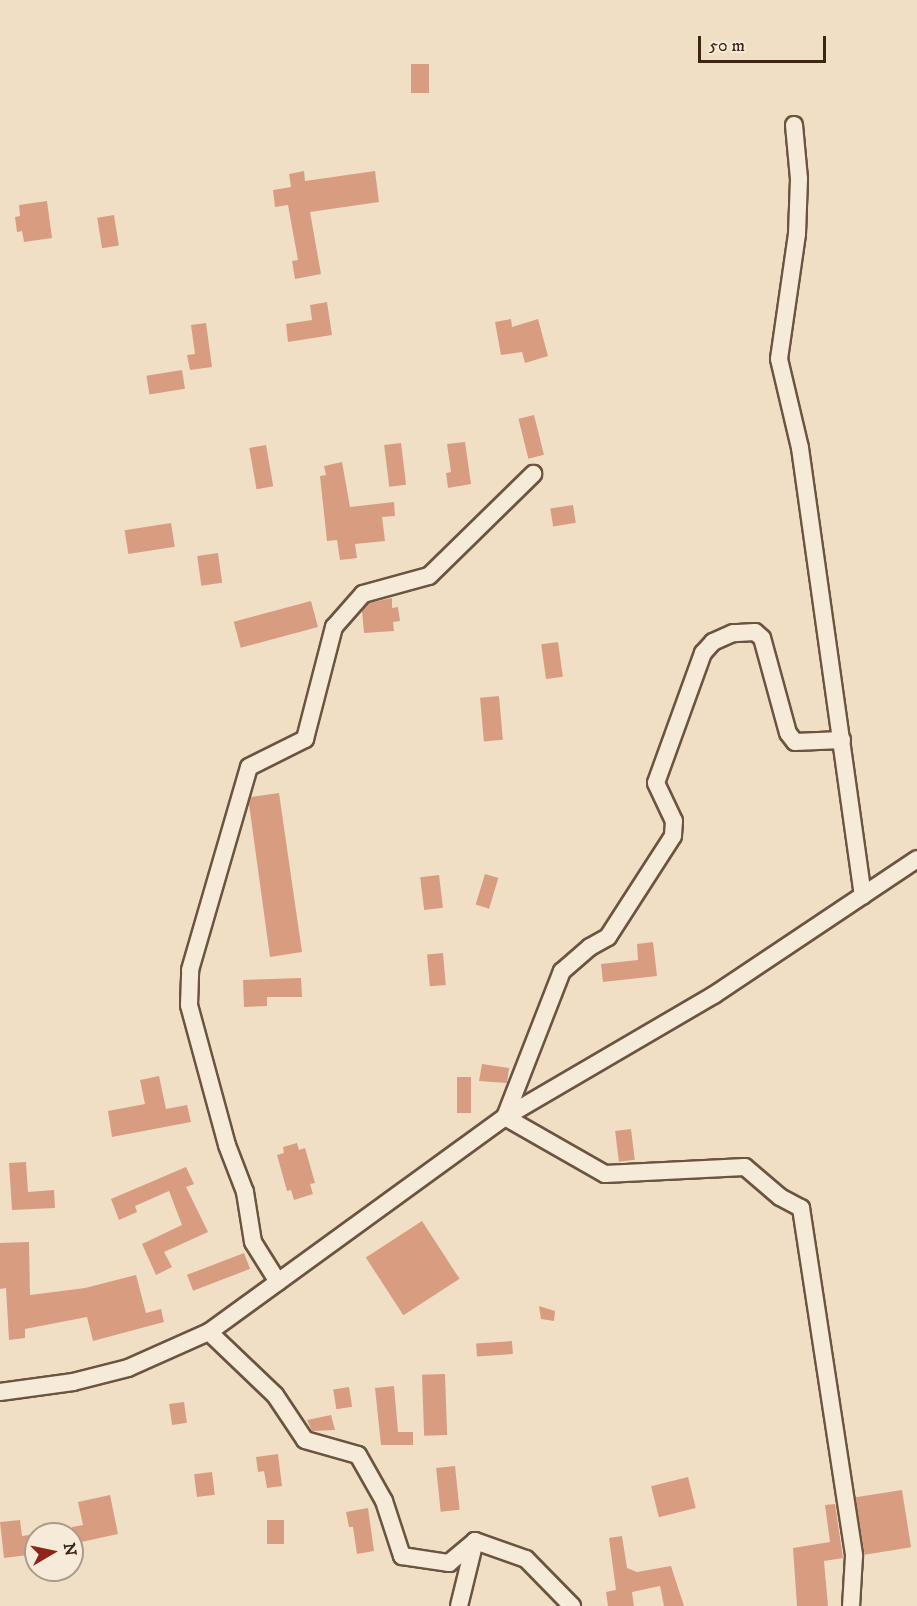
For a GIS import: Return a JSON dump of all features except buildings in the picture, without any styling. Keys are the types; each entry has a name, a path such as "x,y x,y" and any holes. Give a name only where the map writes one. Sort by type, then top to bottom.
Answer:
{"street":[{"path":"794,125 799,179 797,234 779,359 800,448 863,896"},
{"path":"278,1282 253,1242 245,1192 227,1145 189,1005 190,970 249,767 305,739 334,627 363,594 429,576 533,474"},
{"path":"505,1117 562,971 590,946 608,936 673,836 674,821 656,783 697,665 713,642 746,630 755,632 762,638 788,733 795,742 842,740"},
{"path":"0,1392 74,1382 128,1368 209,1332 505,1117 714,995 917,859"},
{"path":"505,1117 605,1174 745,1167 780,1197 801,1208 854,1556 851,1606"},
{"path":"209,1332 275,1395 305,1440 358,1455 384,1501 402,1556 449,1563 475,1542"},
{"path":"459,1606 475,1542"},
{"path":"475,1542 526,1560 572,1606"}]}
